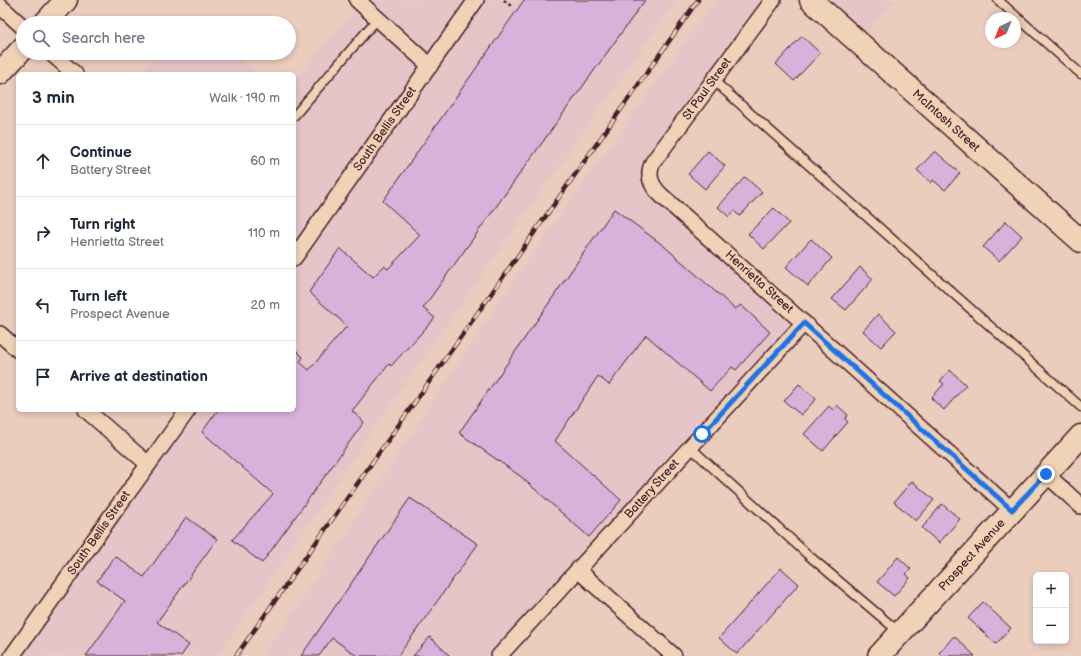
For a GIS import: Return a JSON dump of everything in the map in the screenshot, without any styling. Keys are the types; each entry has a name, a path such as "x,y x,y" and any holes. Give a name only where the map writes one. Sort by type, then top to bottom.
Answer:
{"street":[{"path":"52,16 66,0"},
{"path":"357,0 430,66"},
{"name":"South Bellis Street","path":"296,255 476,0"},
{"name":"St Paul Street","path":"650,180 650,170 653,162 773,0"},
{"name":"McIntosh Street","path":"811,0 1081,241"},
{"path":"0,6 16,21"},
{"path":"0,73 16,56"},
{"path":"59,60 73,72"},
{"name":"Henrietta Street","path":"650,180 658,192 1012,510"},
{"name":"Battery Street","path":"499,656 804,323"},
{"path":"0,334 16,348"},
{"path":"88,412 148,464"},
{"name":"South Bellis Street","path":"12,656 187,412"},
{"name":"Prospect Avenue","path":"879,656 1081,436"},
{"path":"1046,474 1081,506"},
{"path":"578,570 674,656"}],"lane":[{"path":"998,0 1081,74"},
{"path":"296,114 378,18"},
{"path":"714,80 1081,407"},
{"path":"690,447 807,554 900,633"}],"path":[{"path":"504,0 512,7"}],"shaded area":[{"path":"357,0 677,0 409,378 218,656 12,656 187,412 296,412 296,79 360,3"},
{"path":"715,0 773,0 649,176 804,323 499,656 262,656 292,614 518,273"},
{"path":"811,0 896,0 858,42"},
{"path":"151,60 241,60 255,72 140,72"}],"building":[{"path":"524,0 645,0 423,308 435,318 391,366 389,364 352,411 364,422 262,563 232,540 273,494 202,432 217,412 296,412 296,350 303,357 300,362 309,370 347,326 309,292 340,248 373,277 384,266 388,269 420,235 383,201"},
{"path":"802,36 820,53 794,81 776,64"},
{"path":"708,151 725,166 705,189 688,174"},
{"path":"935,151 960,173 945,190 933,180 931,183 917,170"},
{"path":"745,177 762,192 740,216 734,211 729,217 718,207"},
{"path":"774,208 789,223 764,249 748,234"},
{"path":"614,209 664,246 735,309 741,305 770,332 736,370 732,367 710,391 646,335 609,385 598,376 555,441 621,500 589,537 520,476 459,433"},
{"path":"1006,221 1022,236 999,261 983,247"},
{"path":"811,239 832,258 808,286 786,267"},
{"path":"860,267 873,279 846,310 832,299"},
{"path":"878,314 896,331 881,347 863,331"},
{"path":"950,370 966,385 944,410 931,398 944,384 940,381"},
{"path":"799,384 816,399 801,415 784,401"},
{"path":"837,405 848,415 845,419 848,422 823,451 804,434 829,406 833,410"},
{"path":"912,481 934,500 916,521 894,502"},
{"path":"410,498 478,544 398,656 357,656 332,638 319,656 301,656"},
{"path":"942,504 960,519 939,543 922,528"},
{"path":"186,517 217,539 157,622 189,645 181,656 86,656 125,601 97,581 115,556 144,577"},
{"path":"898,557 911,569 906,574 910,578 894,596 877,582"},
{"path":"781,568 799,584 737,654 719,638"},
{"path":"983,602 1011,628 996,644 968,618"},
{"path":"954,636 975,656 942,656 939,653"},
{"path":"430,637 450,656 413,656"}],"railway":[{"path":"236,656 698,0"}],"route":[{"path":"702,434 804,323 1012,510 1046,474"}]}
